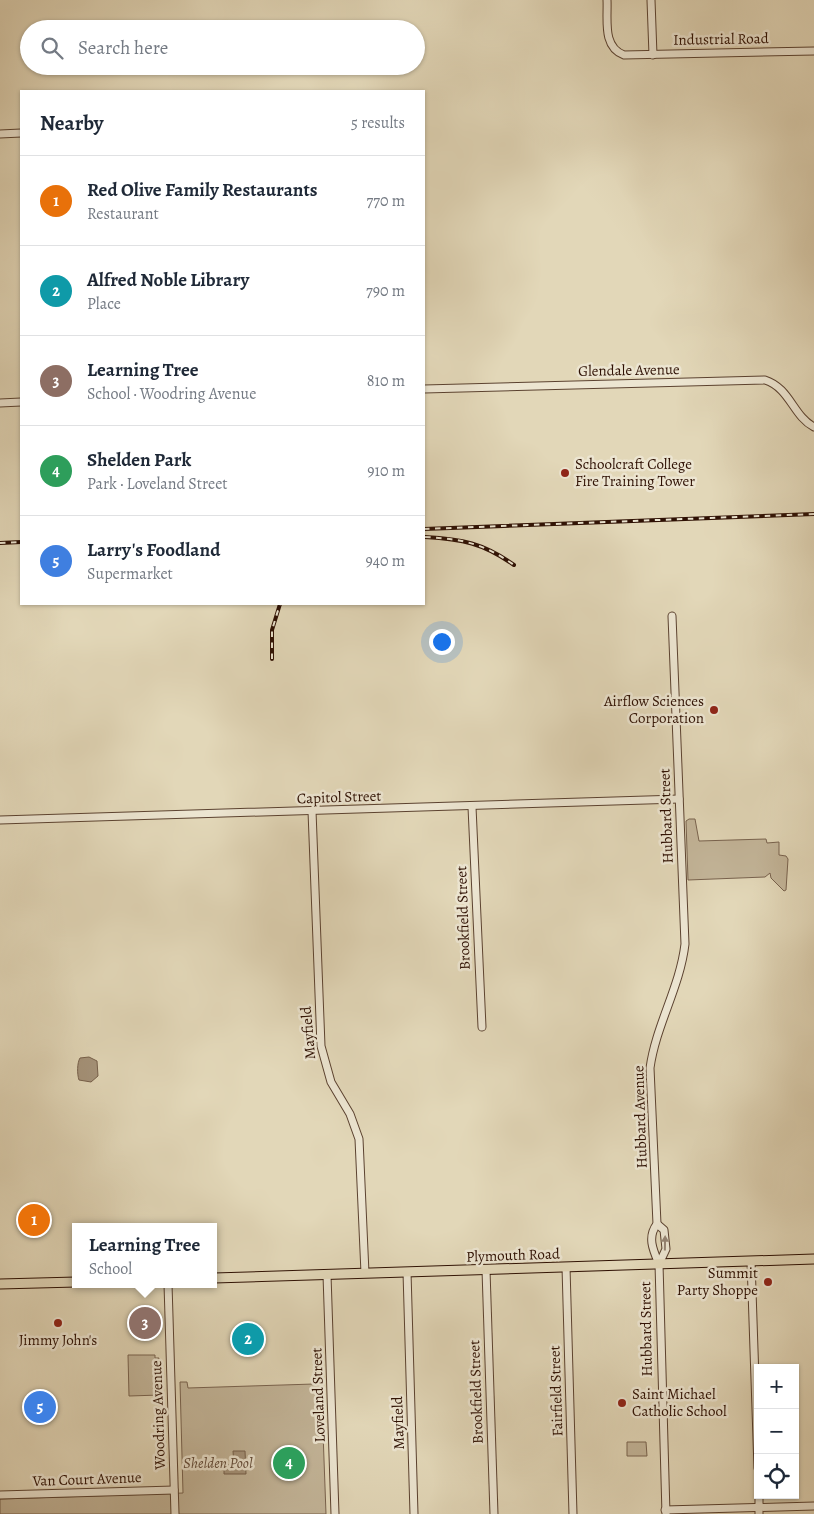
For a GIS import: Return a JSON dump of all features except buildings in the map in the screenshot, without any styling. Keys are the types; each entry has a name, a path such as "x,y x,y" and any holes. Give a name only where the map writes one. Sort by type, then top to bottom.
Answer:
{"main road":[{"name":"Plymouth Road","path":"217,1278 814,1259"},
{"path":"0,1284 72,1282"}],"street":[{"name":"Industrial Road","path":"607,0 610,43 618,53 652,55 814,51"},
{"path":"651,0 652,55"},
{"path":"0,134 20,133"},
{"name":"Glendale Avenue","path":"425,389 765,380 777,385 803,418 814,427"},
{"path":"0,403 20,402"},
{"name":"Hubbard Street","path":"666,1011 680,970 685,944 672,616"},
{"name":"Capitol Street","path":"0,820 679,799"},
{"name":"Brookfield Street","path":"472,806 482,1028"},
{"name":"Mayfield","path":"312,811 321,1046 331,1082 350,1114 359,1139 365,1274"},
{"name":"Hubbard Avenue","path":"659,1264 652,1248 652,1231 657,1224 650,1068 666,1011"},
{"name":"Hubbard Avenue","path":"657,1224 664,1230 666,1248 659,1264"},
{"path":"751,1261 758,1454"},
{"name":"Hubbard Street","path":"659,1264 666,1512"},
{"name":"Fairfield Street","path":"566,1267 573,1514"},
{"name":"Brookfield Street","path":"486,1270 494,1514"},
{"name":"Mayfield","path":"407,1272 414,1514"},
{"name":"Loveland Street","path":"327,1275 335,1514"},
{"name":"Woodring Avenue","path":"168,1288 174,1514"},
{"name":"Van Court Avenue","path":"0,1495 174,1490"},
{"path":"666,1512 759,1511 814,1506"}],"green space":[{"path":"695,819 699,841 766,839 767,843 779,842 779,855 786,856 788,859 786,890 784,891 771,878 770,873 765,877 688,880 686,821"},
{"path":"128,1355 155,1355 155,1358 159,1358 160,1395 129,1396"},
{"name":"Shelden Pool","path":"315,1378 321,1378 326,1514 0,1514 0,1499 183,1493 180,1382 187,1382 188,1388 314,1384"},
{"path":"627,1442 646,1442 647,1456 627,1456"}],"shaded area":[{"path":"89,1057 97,1061 98,1076 91,1082 79,1080 78,1063 80,1058"},
{"path":"233,1451 245,1451 246,1474 224,1474 224,1465 234,1465"}],"railway":[{"path":"425,529 814,514"},
{"path":"425,537 450,539 482,547 514,565"},
{"path":"0,543 20,542"},
{"path":"272,659 272,630 280,605"}],"place":[{"name":"Schoolcraft College Fire Training Tower","path":"565,473"},
{"name":"Airflow Sciences Corporation","path":"714,710"},
{"name":"Red Olive Family Restaurants","path":"34,1220"},
{"name":"Summit Party Shoppe","path":"768,1282"},
{"name":"Jimmy John's","path":"58,1323"},
{"name":"Learning Tree","path":"145,1323"},
{"name":"Alfred Noble Library","path":"248,1339"},
{"name":"Saint Michael Catholic School","path":"622,1403"},
{"name":"Larry's Foodland","path":"40,1407"},
{"name":"Shelden Park","path":"289,1463"}]}
